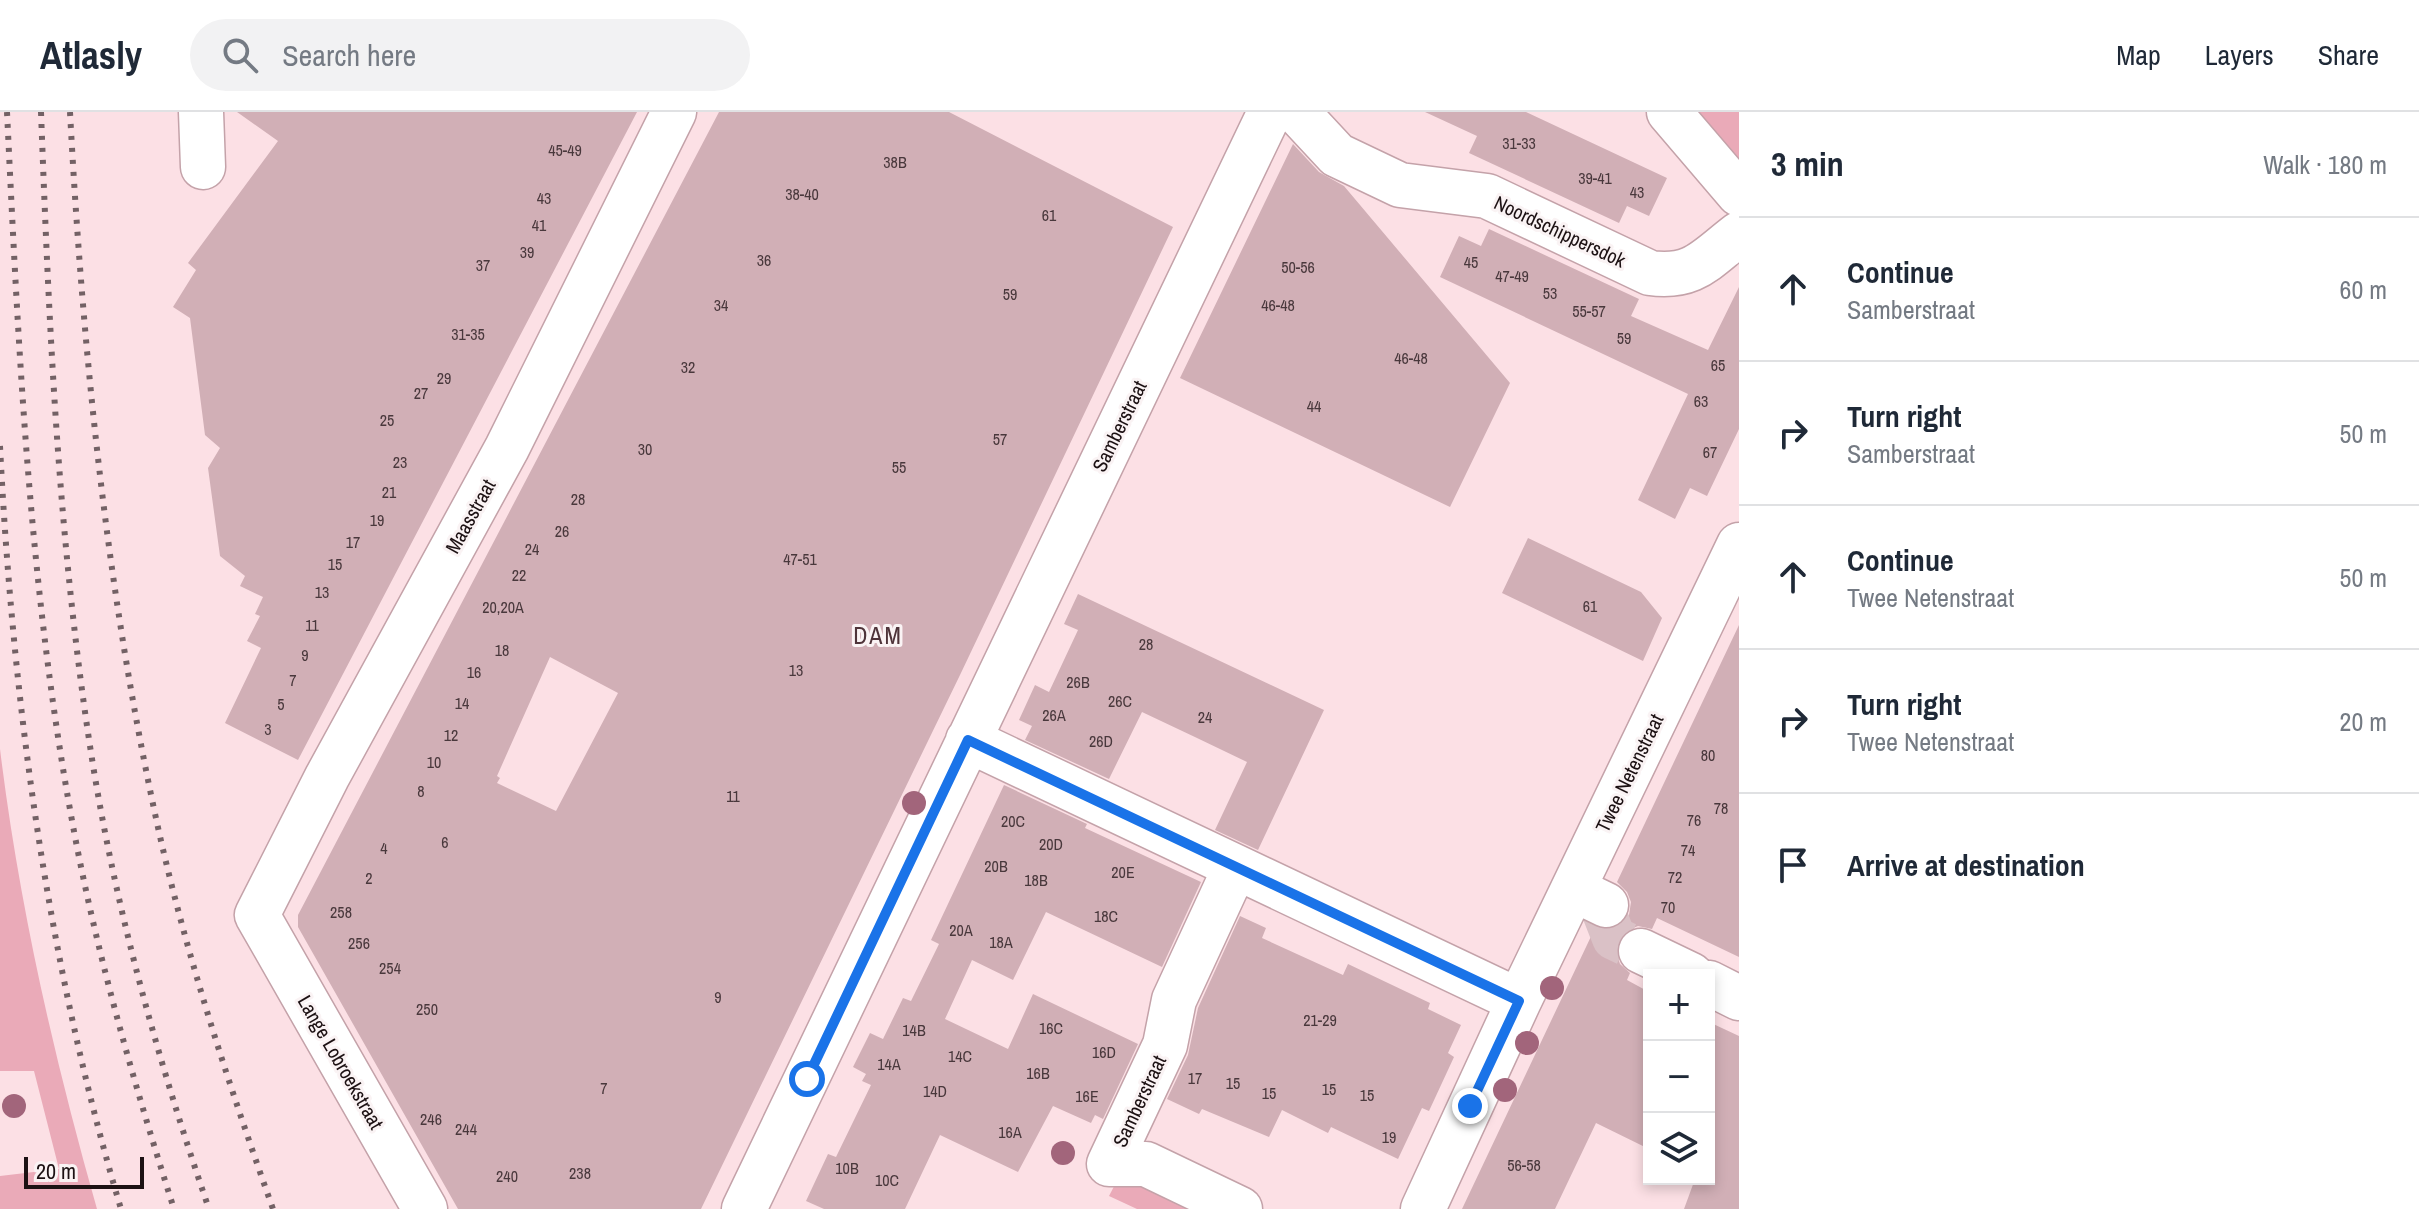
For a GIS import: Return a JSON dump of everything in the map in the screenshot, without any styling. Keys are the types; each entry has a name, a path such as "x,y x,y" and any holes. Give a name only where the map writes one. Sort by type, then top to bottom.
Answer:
{"street":[{"path":"201,112 203,167"},
{"name":"Maasstraat","path":"257,915 327,777 507,448 674,112"},
{"name":"Samberstraat","path":"744,1209 1270,112"},
{"name":"Noordschippersdok","path":"1297,112 1337,155 1400,185 1487,196 1650,273 1670,276 1684,274 1739,234"},
{"path":"1669,112 1739,194"},
{"name":"Twee Netenstraat","path":"1423,1209 1519,1001 1596,902 1739,545"},
{"path":"968,740 1519,1001"},
{"name":"Samberstraat","path":"1235,868 1174,1000 1165,1045 1109,1164 1146,1164 1240,1209"},
{"name":"Lange Lobroekstraat","path":"257,915 425,1209"},
{"path":"1641,951 1678,969"},
{"path":"1715,986 1739,998"}],"shaded area":[{"path":"1694,112 1739,112 1739,168"},
{"path":"0,749 17,865 40,981 66,1095 97,1209 0,1209 0,1176 59,1169 34,1071 0,1071"},
{"path":"1122,1171 1210,1209 1137,1209 1109,1196"}],"building":[{"path":"237,112 637,112 298,760 225,723 261,648 247,641 260,616 255,614 263,597 240,586 245,576 220,556 208,468 220,448 205,435 190,318 173,307 196,270 188,263 278,141"},
{"path":"719,112 949,112 1173,227 701,1209 458,1209 298,927 298,915","holes":["550,657 618,693 556,811 497,783 500,778 497,776"]},
{"path":"1425,112 1526,112 1667,178 1649,216 1627,206 1619,223 1469,153 1477,136"},
{"path":"1293,144 1319,172 1344,186 1510,383 1450,507 1180,378"},
{"path":"1489,229 1639,299 1631,316 1708,350 1739,287 1739,429 1707,496 1690,488 1675,519 1638,500 1688,394 1440,277 1459,236 1481,246"},
{"path":"1528,538 1641,592 1662,618 1643,661 1502,593"},
{"path":"1078,594 1324,710 1258,850 1215,830 1247,762 1142,712 1109,779 1025,740 1032,726 1019,720 1035,685 1049,692 1078,630 1064,624"},
{"path":"1739,625 1739,957 1657,918 1652,929 1638,926 1626,931 1618,941 1616,952 1620,964 1630,973 1627,980 1643,989 1643,1146 1596,1123 1555,1209 1462,1209 1595,928 1609,930 1619,926 1629,915 1631,902 1627,892 1617,882"},
{"path":"1004,785 1087,824 1085,828 1201,882 1162,967 1046,912 1013,980 972,960 945,1019 1008,1049 1033,994 1138,1044 1103,1119 1095,1115 1091,1123 1053,1106 1018,1172 940,1135 905,1209 824,1209 806,1201 828,1154 836,1157 871,1085 862,1081 866,1074 853,1067 870,1033 883,1039 903,998 911,1001 939,944 931,940"},
{"path":"1240,916 1266,928 1262,938 1343,975 1348,964 1430,1003 1428,1009 1461,1025 1448,1053 1454,1057 1429,1111 1422,1108 1398,1159 1331,1127 1328,1133 1282,1110 1269,1137 1202,1109 1199,1114 1167,1099 1188,1055 1198,1008"},
{"path":"1715,1025 1739,1036 1739,1209 1684,1209 1693,1185 1715,1185"}],"tunnel":[{"path":"1603,910 1614,938 1641,951"}],"railway":[{"path":"7,112 29,481 37,573 61,756 86,893 108,984 174,1209"},
{"path":"41,112 63,509 90,746 124,922 155,1038 209,1209"},
{"path":"70,112 82,293 100,474 111,564 141,743 170,880 196,975 273,1209"},
{"path":"0,446 14,639 38,831 73,1021 121,1209"}],"district":[{"name":"DAM","path":"878,635"}],"route":[{"path":"807,1079 968,740 1519,1001 1470,1106"}]}
